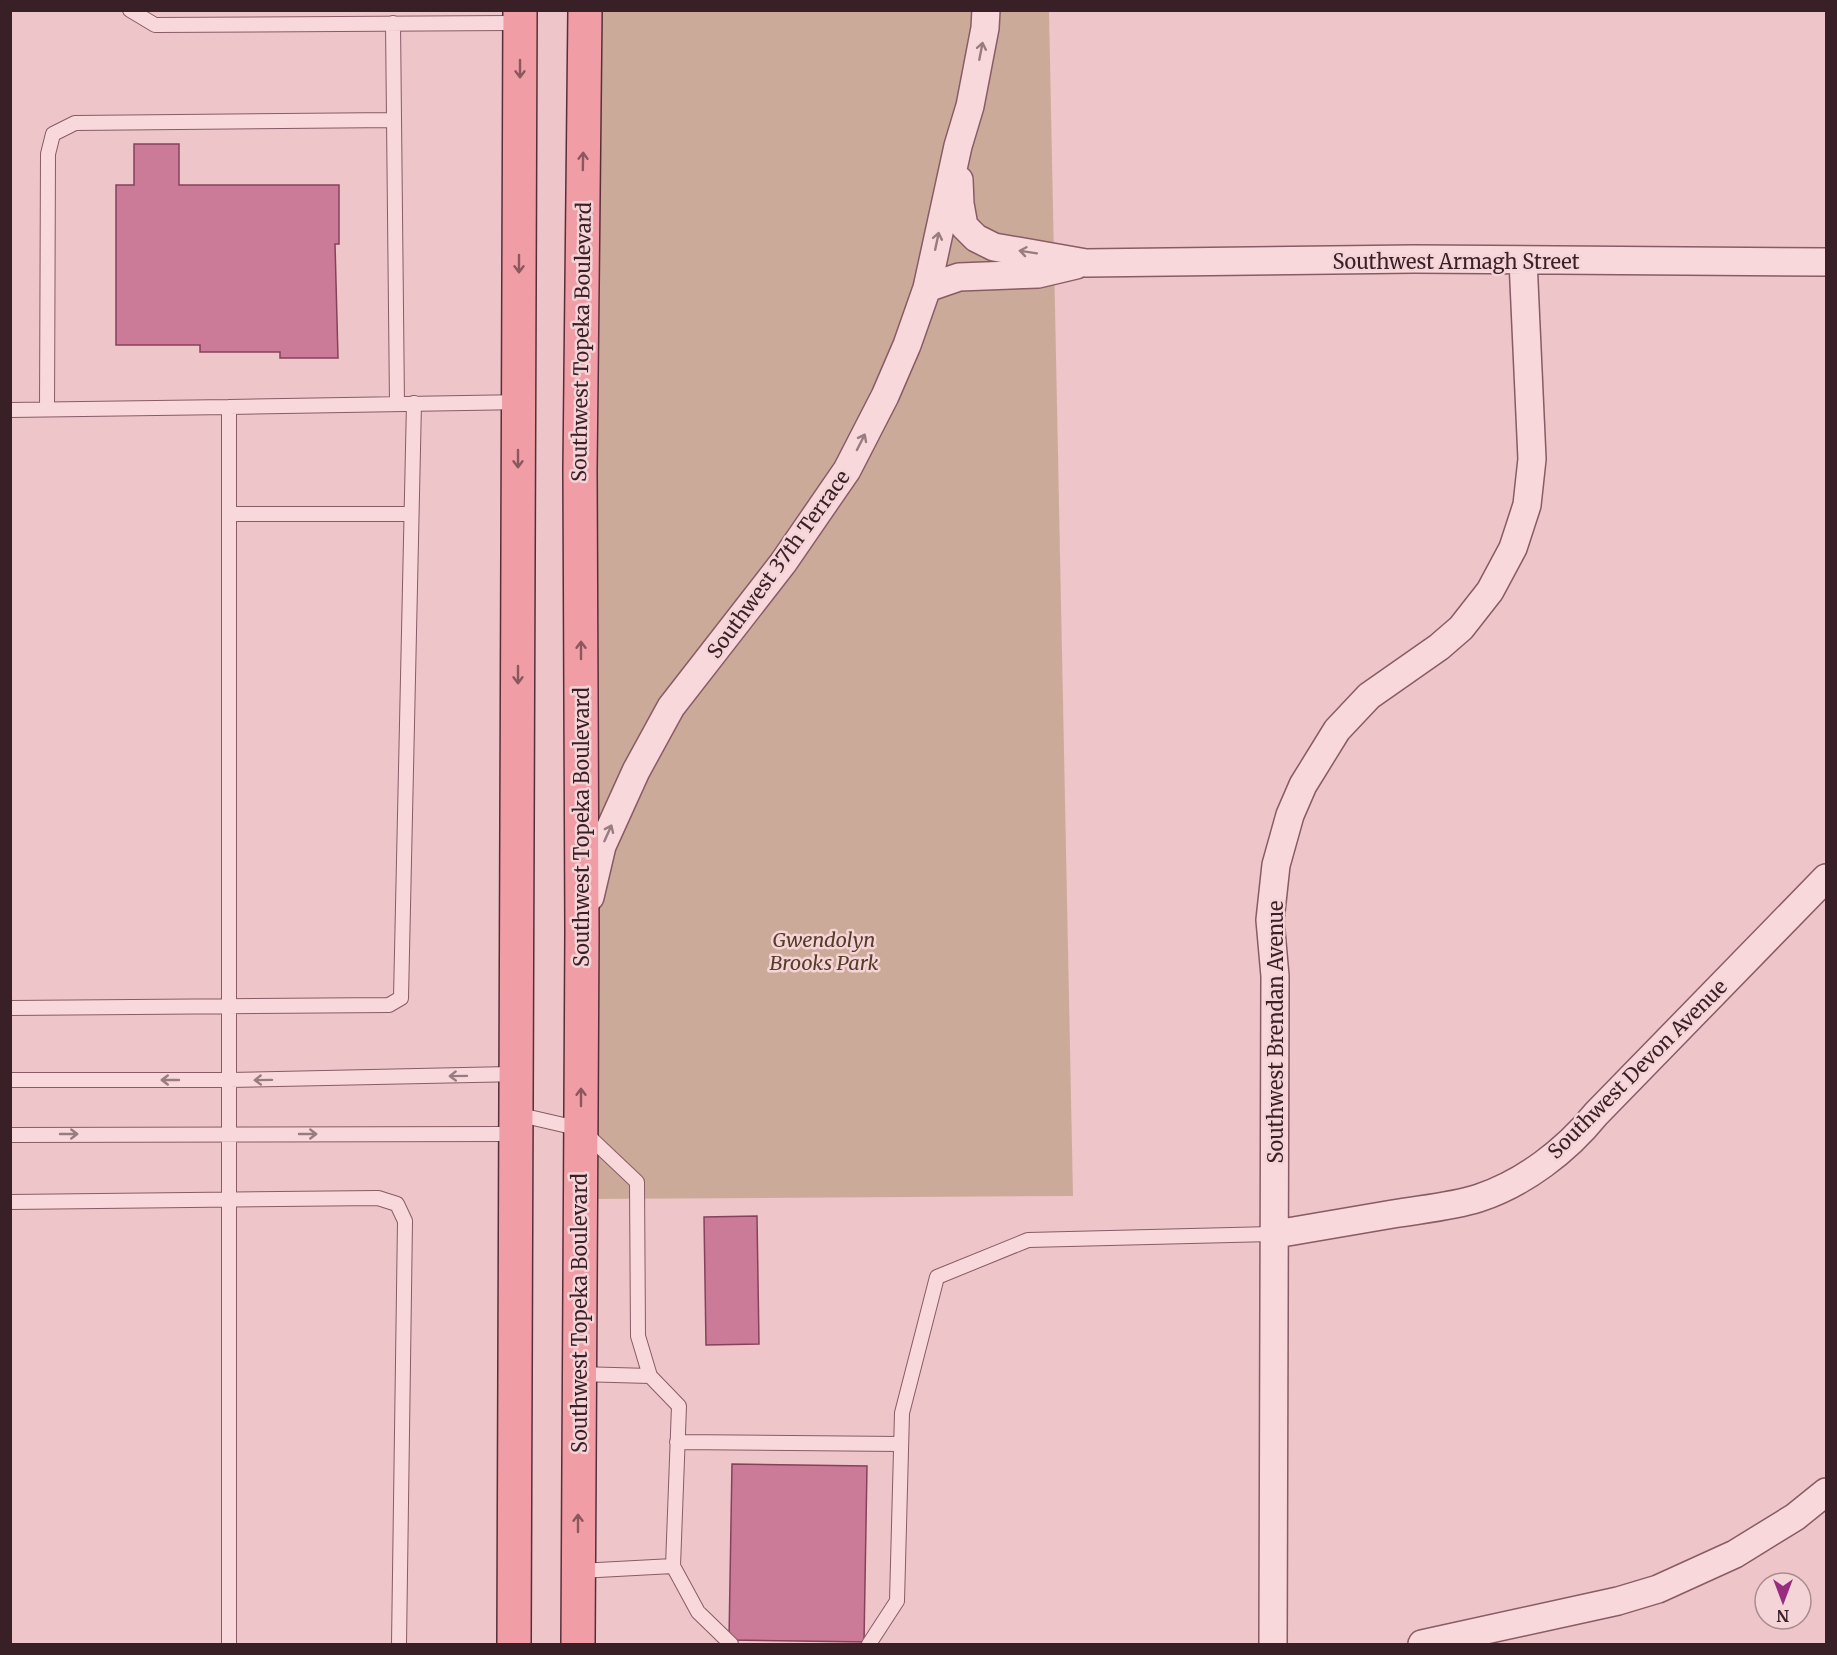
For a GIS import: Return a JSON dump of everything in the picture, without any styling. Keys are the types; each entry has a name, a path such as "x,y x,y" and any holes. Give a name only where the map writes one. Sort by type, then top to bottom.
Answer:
{"main road":[{"name":"Southwest Topeka Boulevard","path":"578,1644 582,930 580,459 585,10"},
{"path":"514,1644 520,17"}],"street":[{"name":"Southwest 37th Terrace","path":"582,930 602,846 636,771 671,707 783,563 847,470 885,396 907,345 927,288 958,146 978,68 986,28 986,10"},
{"name":"Southwest Armagh Street","path":"958,146 960,204 964,226 976,238 994,248 1086,263 1414,259 1827,262"},
{"name":"Southwest Brendan Avenue","path":"1273,1644 1275,976 1270,920 1276,865 1290,815 1303,785 1337,730 1369,696 1439,647 1461,628 1490,591 1513,548 1527,505 1532,459 1523,260"},
{"name":"Southwest Armagh Street","path":"927,288 959,277 1038,274 1086,263"},
{"name":"Southwest Devon Avenue","path":"1276,1234 1432,1209 1479,1198 1519,1180 1557,1154 1587,1125 1596,1113 1827,878"},
{"path":"1422,1644 1618,1601 1658,1588 1735,1554 1795,1517 1827,1492"}],"lane":[{"path":"130,10 154,24 393,23 520,17"},
{"path":"393,23 397,404"},
{"path":"46,409 48,154 53,134 75,123 394,120"},
{"path":"10,410 519,402"},
{"path":"10,1008 389,1005 401,998 414,403"},
{"path":"229,406 229,1644"},
{"path":"229,514 411,514"},
{"path":"10,1080 229,1080 516,1074"},
{"path":"10,1135 229,1134 516,1124 581,1129 637,1182 638,1336 650,1376 679,1406 673,1566 698,1611 731,1644"},
{"path":"10,1202 378,1198 397,1204 405,1221 399,1644"},
{"path":"869,1644 897,1601 902,1413 937,1276 1028,1240 1276,1234"},
{"path":"578,1374 650,1376"},
{"path":"677,1442 901,1444"},
{"path":"578,1571 673,1566"}],"green space":[{"name":"Gwendolyn Brooks Park","path":"585,11 1049,11 1073,1196 580,1199"}],"building":[{"path":"134,144 179,144 179,185 339,185 339,244 335,244 338,358 280,358 280,352 200,352 200,345 116,345 116,185 134,185"},
{"path":"757,1216 759,1344 706,1345 704,1217"},
{"path":"732,1464 867,1466 864,1642 729,1640"}]}
